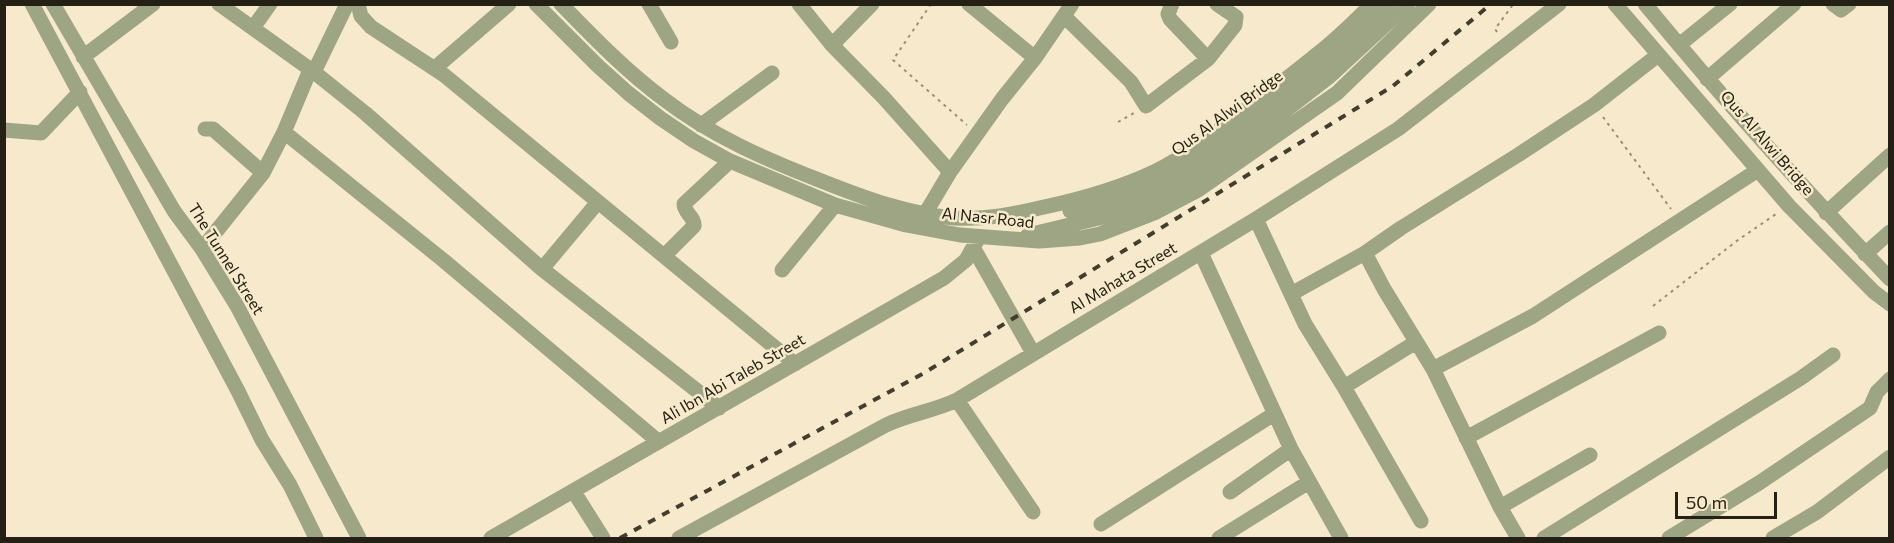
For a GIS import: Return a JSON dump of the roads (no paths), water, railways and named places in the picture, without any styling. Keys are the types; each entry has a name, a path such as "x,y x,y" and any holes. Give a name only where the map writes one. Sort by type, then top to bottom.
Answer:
{"street":[{"path":"32,4 238,390 262,440 290,485 316,538"},
{"name":"The Tunnel Street","path":"53,4 174,211 202,249 237,306 359,538"},
{"path":"83,57 153,4"},
{"path":"219,4 312,71 365,113 542,269 719,408"},
{"path":"253,28 270,4"},
{"path":"202,249 263,173 347,4"},
{"path":"358,4 361,16 371,27 435,68 795,364"},
{"path":"435,68 509,4"},
{"name":"Al Nasr Road","path":"536,4 628,93 686,135 730,161 835,205 906,225 960,235 977,243 1010,239 1060,241 1100,234 1154,213 1191,194 1220,177 1337,93 1429,4"},
{"name":"Al Nasr Road","path":"561,4 633,74 666,101 701,125 739,146 865,198 898,209 956,218 1002,217 1074,201 1156,171 1203,142 1307,62 1372,4"},
{"path":"649,4 670,42"},
{"path":"799,4 832,45 884,98 950,172"},
{"path":"832,45 872,4"},
{"path":"969,4 1035,58"},
{"path":"1172,4 1167,14 1170,19 1208,59"},
{"path":"925,214 950,172 1068,10 1131,82 1146,106 1208,59 1235,25 1236,17 1217,4"},
{"name":"Qus Al Alwi Bridge","path":"1010,239 1076,217 1130,194 1206,154 1321,66 1387,4"},
{"name":"Qus Al Alwi Bridge","path":"925,214 969,225 1007,226 1076,217 1107,216 1153,198 1214,165 1330,76 1408,4"},
{"name":"Al Mahata Street","path":"679,538 886,425 957,400 1201,253 1423,111 1559,4"},
{"path":"1645,4 1707,79 1826,213 1890,279"},
{"path":"1679,45 1730,4"},
{"path":"1707,79 1794,4"},
{"path":"1833,4 1841,10 1848,4"},
{"path":"1623,5 1658,55 1789,206 1874,292 1890,304"},
{"name":"Qus Al Alwi Bridge","path":"1623,5 1770,175 1890,298"},
{"path":"1291,294 1365,253 1594,105 1658,55"},
{"path":"701,125 772,73"},
{"path":"4,130 41,133 80,93"},
{"path":"205,129 213,129 263,173"},
{"path":"284,132 442,260 659,442"},
{"path":"1826,213 1890,155"},
{"path":"664,256 694,226 694,221 684,204 730,161"},
{"path":"1433,369 1533,316 1758,170"},
{"path":"542,269 598,202"},
{"path":"782,270 835,205"},
{"path":"1256,219 1305,324 1421,521"},
{"path":"1865,254 1890,232"},
{"path":"977,243 1033,353"},
{"name":"Ali Ibn Abi Taleb Street","path":"491,538 944,278 966,260 977,243"},
{"path":"1201,253 1291,449 1341,538"},
{"path":"1365,253 1433,369 1500,507 1518,538"},
{"path":"1466,438 1659,333"},
{"path":"1344,387 1416,342"},
{"path":"1544,538 1801,378 1833,355"},
{"path":"1669,538 1760,483 1870,408 1877,392 1890,379"},
{"path":"957,400 1033,512"},
{"path":"1101,524 1274,414"},
{"path":"1230,492 1291,449"},
{"path":"1500,507 1590,455"},
{"path":"1773,538 1817,512 1890,457"},
{"path":"1220,538 1309,482"},
{"path":"574,492 603,538"}],"railway":[{"path":"620,538 924,373 1393,86 1491,4"}]}
